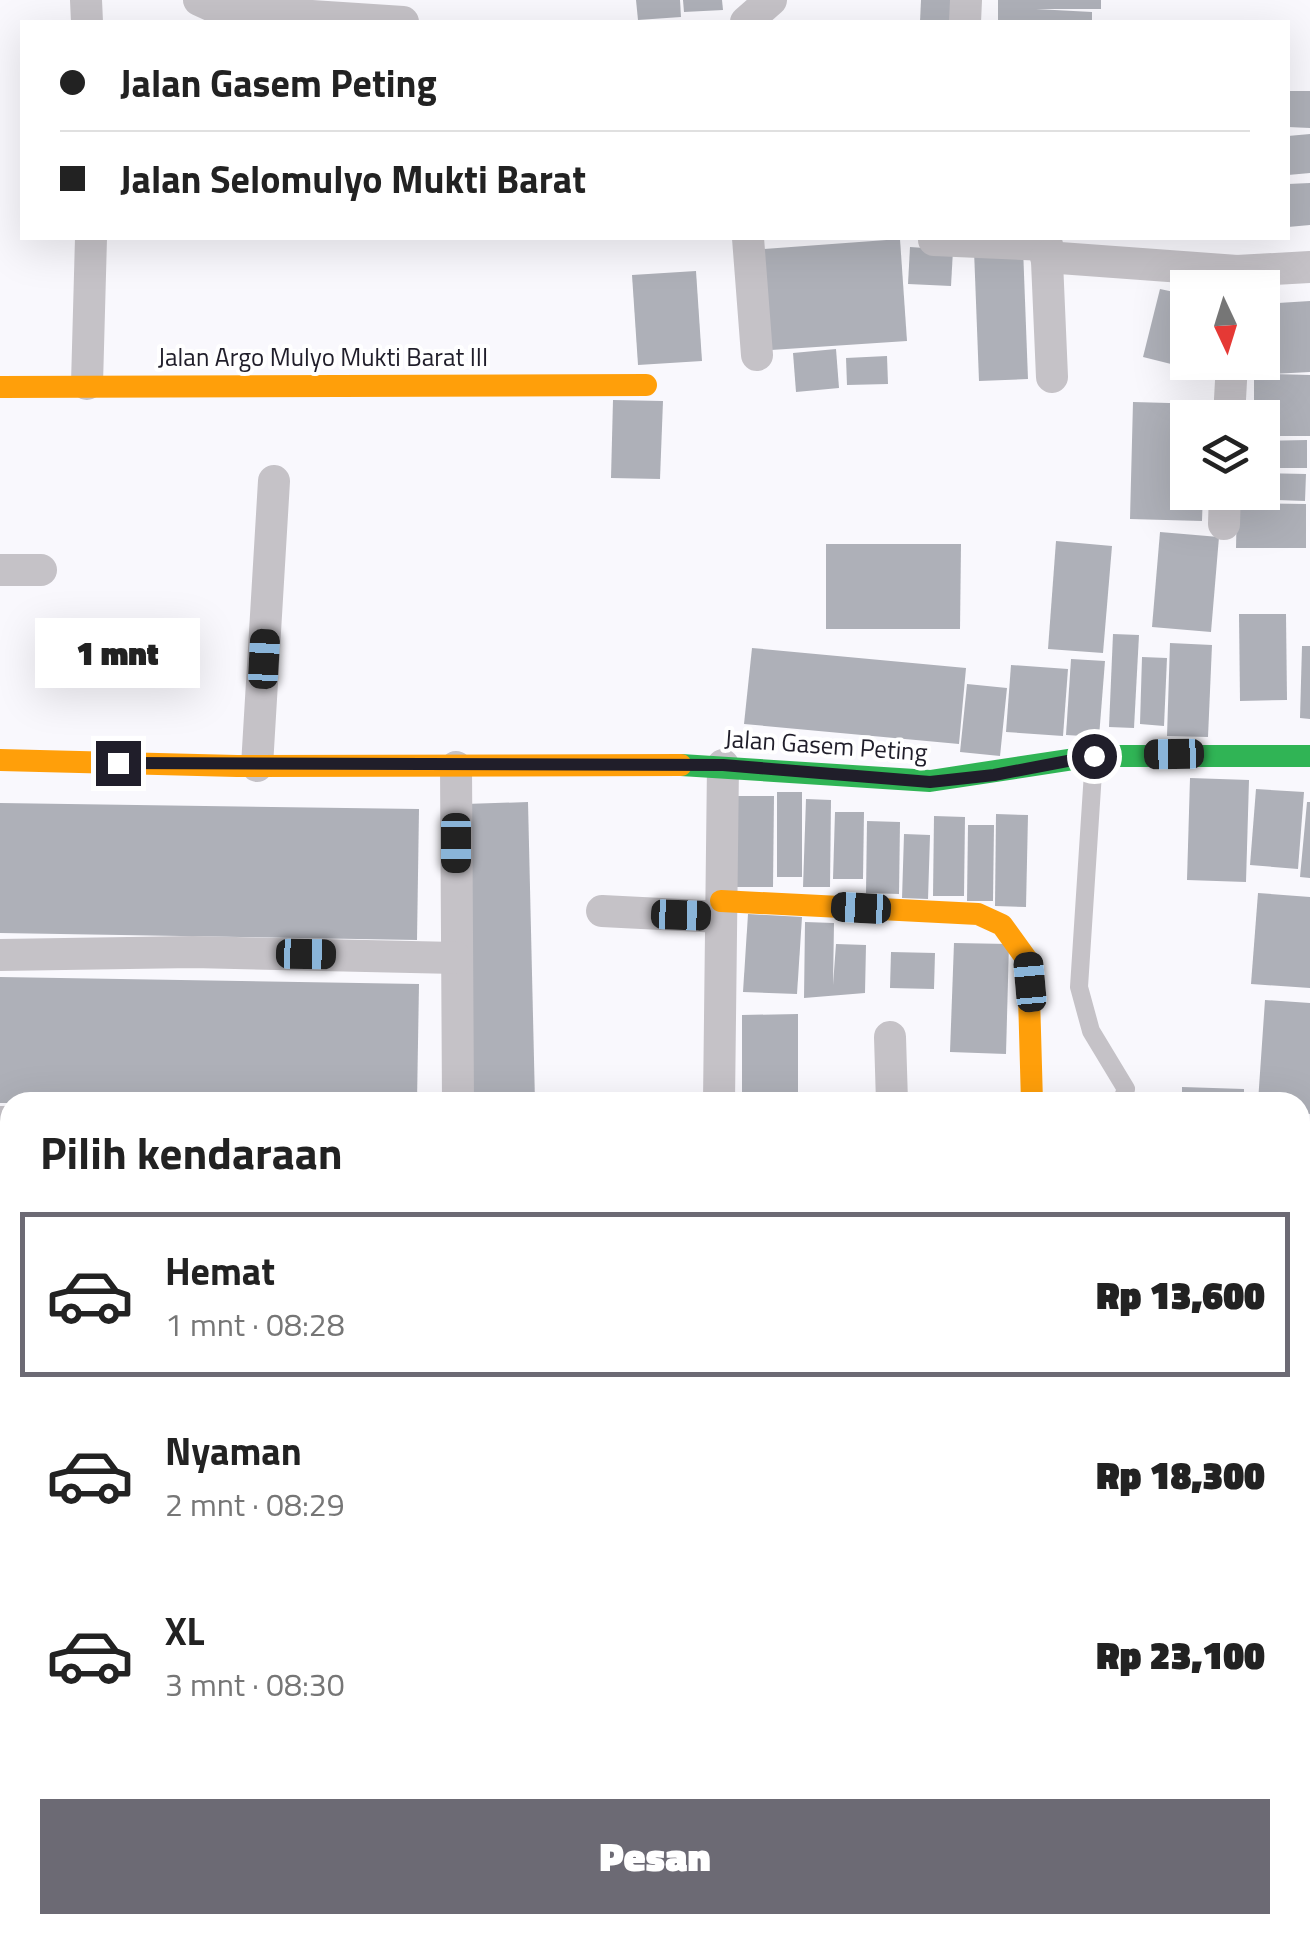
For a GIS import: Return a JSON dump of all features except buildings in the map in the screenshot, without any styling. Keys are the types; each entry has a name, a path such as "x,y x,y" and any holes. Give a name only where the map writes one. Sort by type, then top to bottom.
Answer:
{"street":[{"path":"200,0 220,10 372,20"},
{"path":"748,20 771,0"},
{"path":"88,384 91,240"},
{"path":"748,240 758,355"},
{"path":"934,240 1046,247 1183,270"},
{"path":"1046,247 1052,377"},
{"path":"1280,272 1310,267"},
{"name":"Jalan Argo Mulyo Mukti Barat III","path":"0,387 646,385"},
{"path":"257,766 274,481"},
{"path":"0,570 40,570"},
{"name":"Jalan Gasem Peting","path":"0,760 257,766 723,765 930,782 994,775 1094,756 1310,756"},
{"path":"718,1092 723,765"},
{"path":"456,767 458,1092"},
{"path":"602,912 721,909 978,914 1002,925 1028,961 1032,1092"},
{"path":"0,955 193,952 456,958"},
{"path":"890,1037 892,1092"}],"lane":[{"path":"1094,756 1079,987 1091,1031 1125,1092"}],"traffic: fast":[{"path":"681,765 930,781 1094,756 1310,756"}],"traffic: slow":[{"path":"0,387 646,385"},
{"path":"0,760 237,766 681,765"},
{"path":"721,901 978,914 1002,925 1028,961 1032,1092"}],"route":[{"path":"118,763 723,765 930,782 994,775 1094,756"}]}
